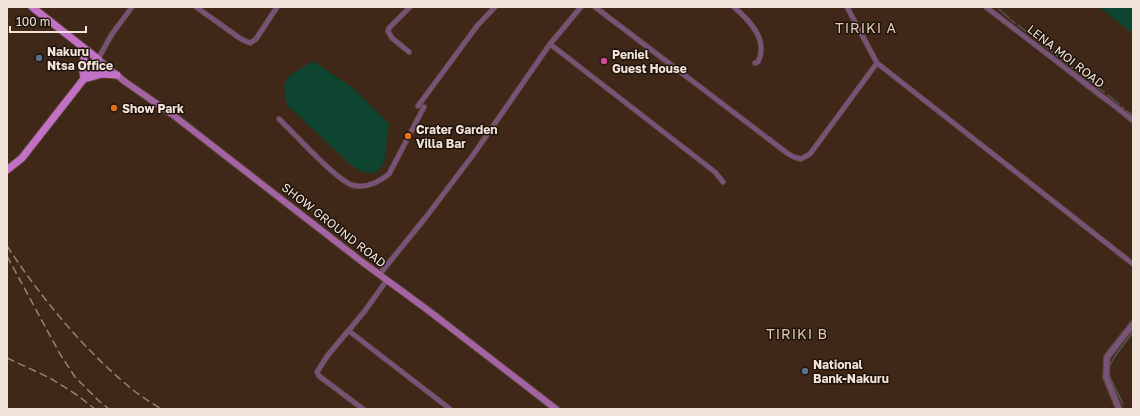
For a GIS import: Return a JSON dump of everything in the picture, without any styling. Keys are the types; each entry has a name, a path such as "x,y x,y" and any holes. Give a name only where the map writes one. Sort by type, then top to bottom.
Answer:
{"main road":[{"path":"7,170 22,158 84,79 96,69 98,64 98,59 32,7"},
{"path":"79,44 84,56 84,79"},
{"name":"SHOW GROUND ROAD","path":"98,59 556,409"},
{"path":"84,79 102,74 117,75"}],"street":[{"path":"98,59 112,34 132,7"},
{"path":"196,7 241,39 250,43 256,39 277,7"},
{"path":"409,52 392,38 388,31 389,28 410,7"},
{"path":"418,106 477,26 495,7"},
{"path":"379,275 426,217 473,155 550,44 581,7"},
{"path":"595,7 787,152 794,157 801,159 810,154 876,63"},
{"path":"734,7 749,21 760,40 760,58 758,62 754,63"},
{"path":"847,7 876,63 1133,264"},
{"name":"LENA MOI ROAD","path":"986,7 1133,120"},
{"path":"550,44 715,172 723,182"},
{"path":"279,119 333,172 352,185 361,186 370,185 380,181 389,174 424,107"},
{"path":"363,409 319,376 317,372 328,355 377,295 387,280"},
{"path":"1119,409 1106,377 1107,357 1133,324"},
{"path":"348,331 450,409"}],"green space":[{"path":"1099,7 1133,7 1133,34"},
{"path":"313,61 353,88 389,124 384,164 375,173 361,172 350,164 287,105 284,86 288,77"}],"waterway":[{"path":"999,9 1009,18"},
{"path":"1011,20 1015,23"},
{"path":"1018,25 1039,42"},
{"path":"1043,45 1058,56"},
{"path":"1061,59 1073,68"},
{"path":"1060,67 1065,70"},
{"path":"1067,72 1089,90"},
{"path":"1081,75 1104,92"},
{"path":"1108,95 1119,104"},
{"path":"1097,96 1113,107"},
{"path":"1116,110 1132,123"},
{"path":"1127,111 1133,115"},
{"path":"1109,367 1115,356 1133,332"},
{"path":"1109,371 1110,377 1123,404"}],"railway":[{"path":"7,246 20,266 49,304 81,341 115,375 143,398 161,409"},
{"path":"7,256 60,354 75,377 109,409"},
{"path":"7,358 50,378 77,395 95,409"}],"place":[{"name":"Nakuru Ntsa Office","path":"39,58"},
{"name":"Peniel Guest House","path":"604,61"},
{"name":"Show Park","path":"114,108"},
{"name":"Crater Garden Villa Bar","path":"408,136"},
{"name":"National Bank-Nakuru","path":"805,371"}],"district":[{"name":"TIRIKI A","path":"866,27"},
{"name":"TIRIKI B","path":"797,333"}]}
